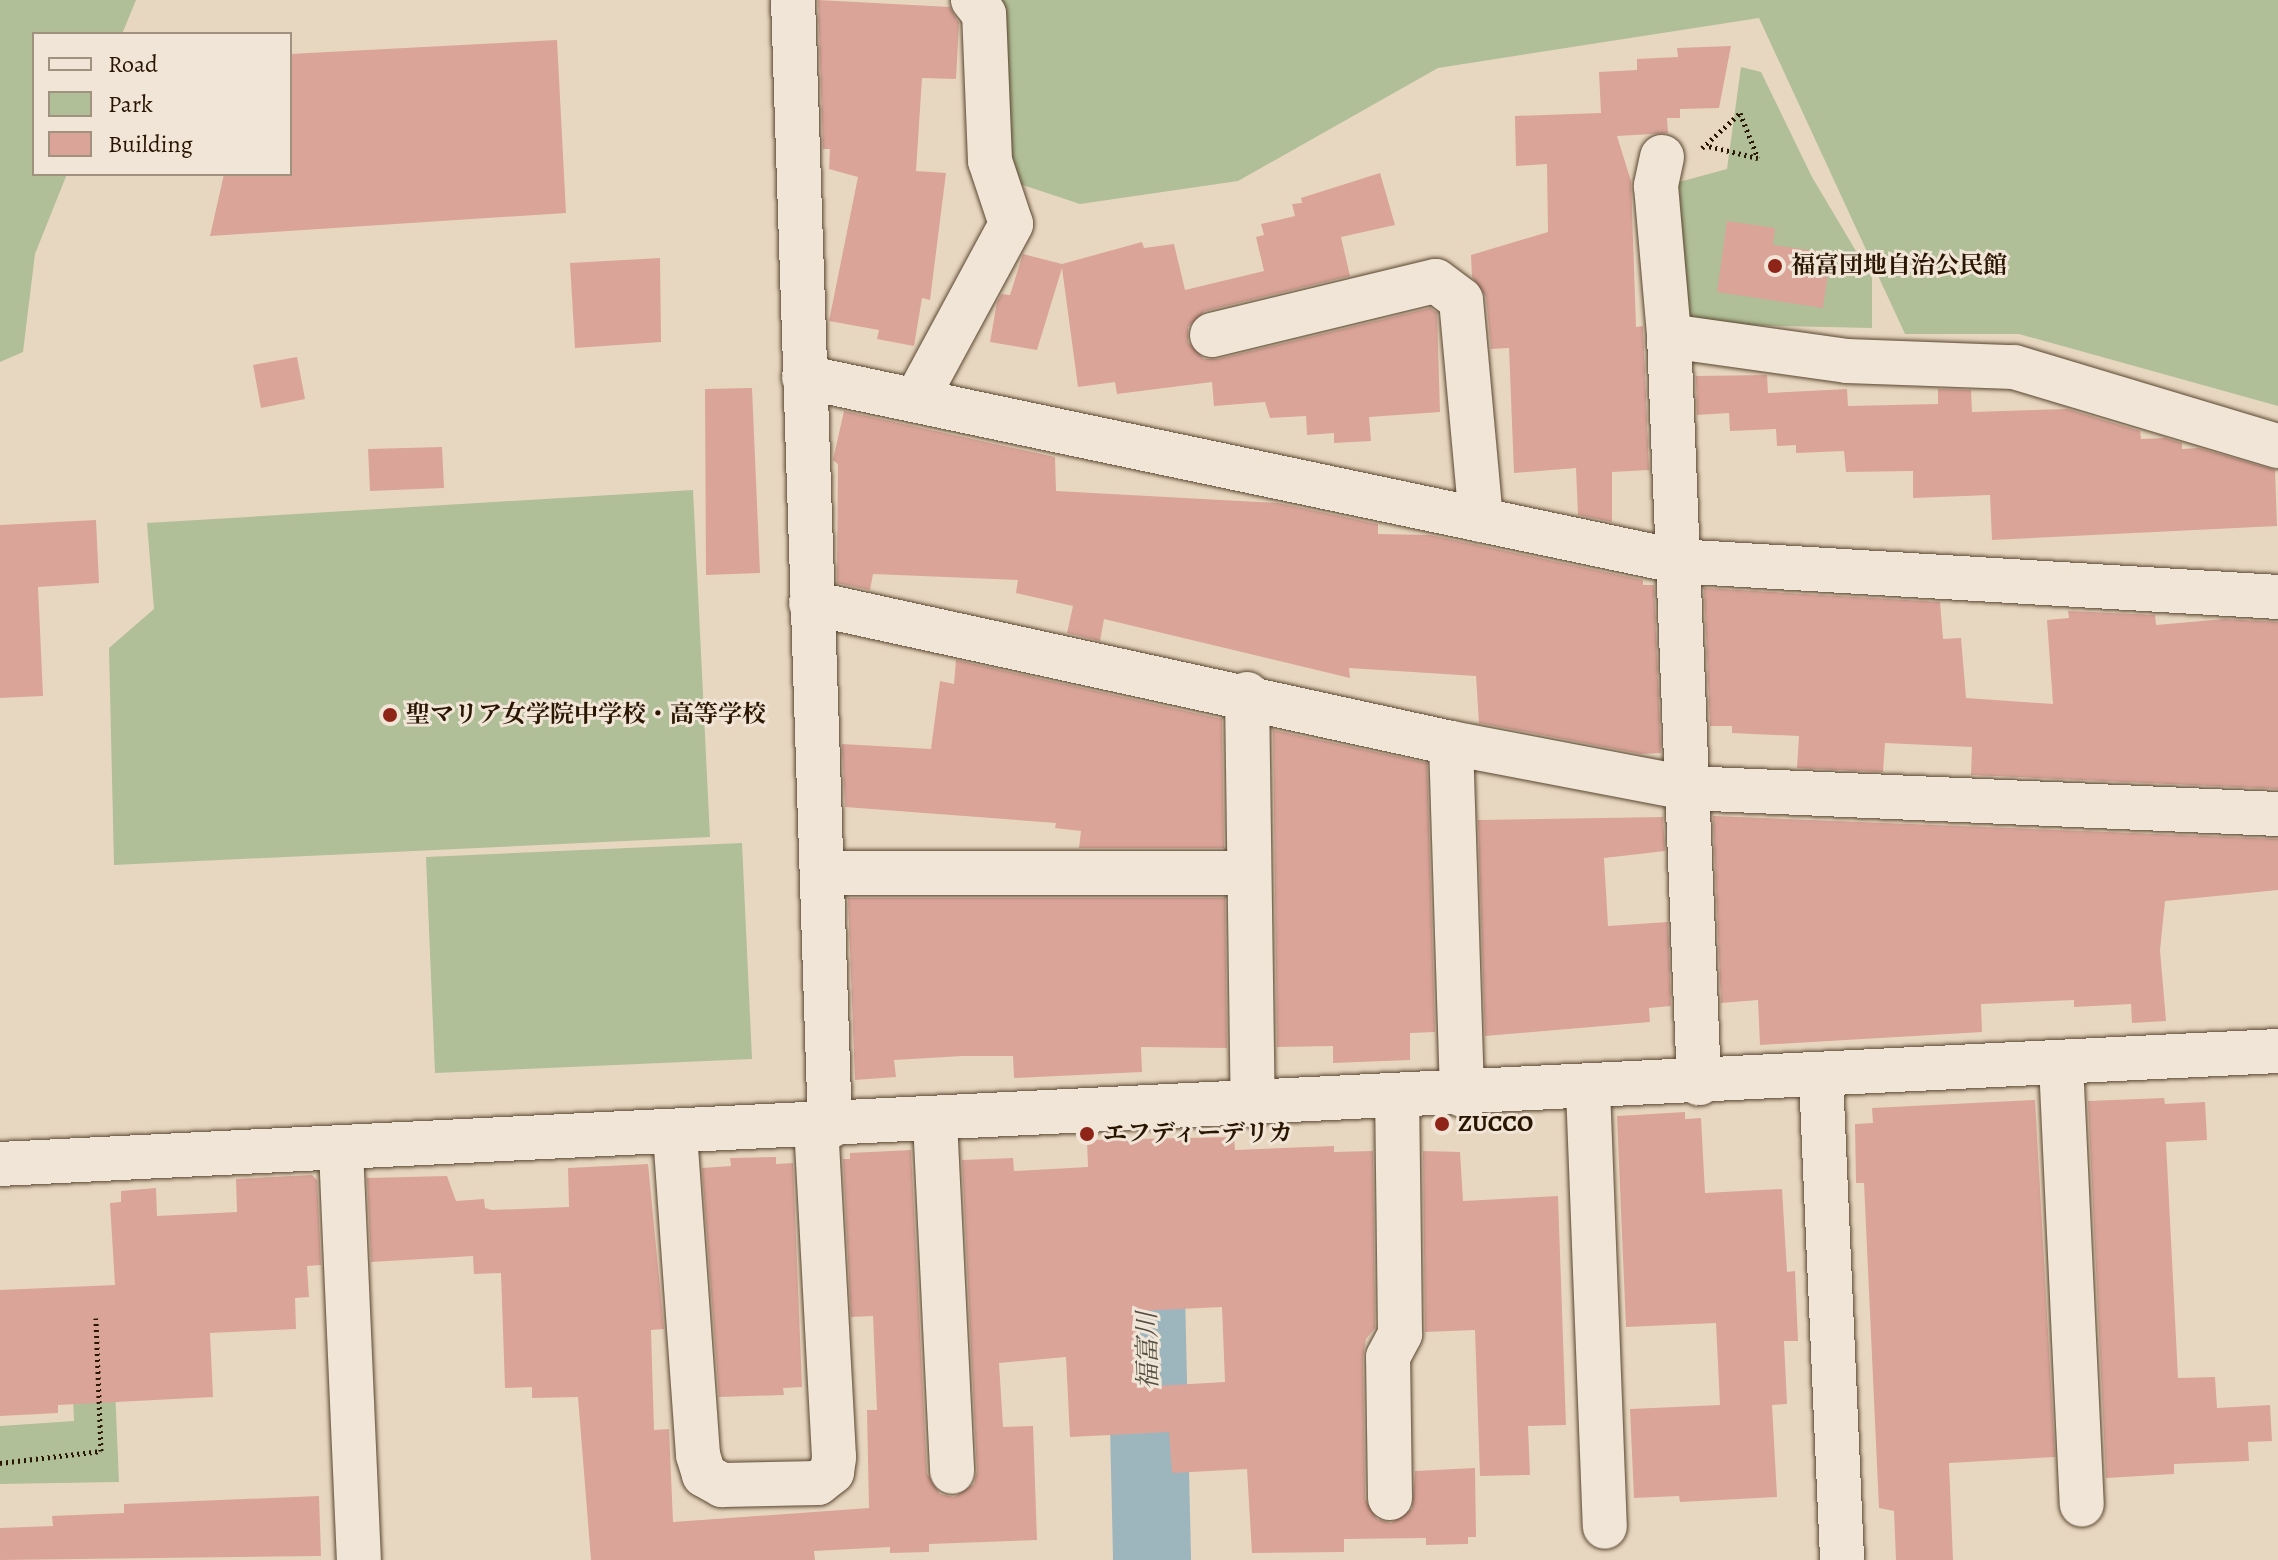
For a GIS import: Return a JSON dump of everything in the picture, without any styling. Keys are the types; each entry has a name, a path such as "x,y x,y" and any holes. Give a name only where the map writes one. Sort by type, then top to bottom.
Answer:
{"street":[{"path":"675,1134 698,1455 704,1475 722,1485 818,1483 832,1472 834,1457 823,1126 822,873 793,0"},
{"path":"916,400 1011,224 990,161 984,14 973,0"},
{"path":"1662,157 1656,186 1669,336 1699,1083"},
{"path":"1212,335 1436,281 1461,300 1481,520"},
{"path":"1669,336 1847,361 2014,367 2278,446"},
{"path":"804,377 1676,561 2278,597"},
{"path":"811,603 1247,694 1451,743 1687,788 2278,814"},
{"path":"1247,694 1253,1105"},
{"path":"1451,743 1462,1095"},
{"path":"822,873 1249,873"},
{"path":"0,1164 1588,1089 2278,1051"},
{"path":"2061,1064 2082,1505"},
{"path":"1821,1077 1842,1560"},
{"path":"1588,1089 1605,1527"},
{"path":"1390,1498 1388,1357 1400,1334 1397,1098"},
{"path":"935,1121 952,1472"},
{"path":"341,1150 359,1560"}],"path":[{"path":"1662,157 1708,146 1758,158 1740,113 1708,146"},
{"path":"0,1463 101,1451 96,1318"}],"green space":[{"path":"0,0 136,0 123,32 32,32 32,176 66,176 35,254 23,352 0,362"},
{"path":"999,0 2278,0 2278,406 2019,334 1905,334 1759,18 1438,68 1238,181 1080,204 1014,182"},
{"path":"1741,67 1761,72 1812,177 1872,278 1872,328 1686,324 1679,182 1727,169"},
{"path":"693,490 710,837 114,865 109,648 154,609 147,523"},
{"path":"742,843 752,1059 435,1073 426,857"},
{"path":"111,1293 119,1482 0,1484 0,1426 74,1421 69,1298"}],"building":[{"path":"818,0 950,7 959,23 956,79 922,78 916,171 946,173 930,300 922,298 914,346 877,339 879,330 829,321 858,177 829,169 830,149 823,149"},
{"path":"557,40 566,213 210,236 224,176 292,176 292,54"},
{"path":"1731,46 1719,108 1680,109 1680,118 1667,118 1668,133 1617,136 1631,181 1636,327 1643,326 1649,470 1612,472 1612,522 1578,515 1576,468 1514,473 1509,348 1491,349 1486,297 1472,277 1471,255 1548,232 1547,164 1516,166 1515,116 1601,113 1599,72 1637,70 1637,59 1678,57 1677,48"},
{"path":"1380,173 1395,225 1341,237 1350,276 1205,311 1188,327 1188,342 1204,359 1218,359 1430,308 1437,313 1440,412 1369,417 1371,441 1334,443 1334,433 1307,435 1306,416 1270,418 1265,402 1214,406 1212,382 1117,394 1115,382 1078,387 1062,268 1037,350 990,342 997,302 1002,294 1010,295 1023,254 1062,264 1142,242 1144,248 1174,244 1185,290 1264,271 1256,237 1264,235 1261,224 1295,216 1292,204 1302,203 1301,198"},
{"name":"福富団地自治公民館","path":"1727,221 1775,228 1773,245 1831,253 1823,308 1717,292"},
{"path":"660,258 661,342 575,348 570,263"},
{"path":"297,357 305,399 261,408 253,365"},
{"path":"1767,375 1768,393 1847,389 1848,406 1938,404 1938,389 1971,390 1972,412 2067,409 2140,431 2141,439 2165,438 2182,443 2182,449 2199,448 2275,470 2277,526 1992,540 1990,495 1913,498 1913,471 1846,472 1844,451 1796,453 1796,445 1777,446 1776,429 1730,431 1729,413 1697,415 1696,376"},
{"path":"752,388 760,573 706,575 705,389"},
{"path":"844,411 1055,457 1056,491 1278,503 1378,524 1378,534 1430,535 1643,580 1643,585 1654,585 1661,753 1641,754 1479,723 1476,676 1349,668 1350,678 1104,619 1100,641 1067,633 1073,606 1016,593 1018,580 873,574 870,590 837,583 838,464 833,460"},
{"path":"442,447 444,488 370,491 368,449"},
{"path":"96,520 99,583 38,587 43,696 0,698 0,525"},
{"path":"1704,588 1940,602 1943,639 1961,638 1966,698 2053,704 2047,620 2069,618 2068,611 2155,615 2156,625 2225,619 2278,622 2278,789 1971,775 1972,747 1885,743 1883,772 1797,768 1799,736 1732,733 1732,726 1710,726"},
{"path":"956,660 1222,719 1224,848 1079,848 1081,831 1055,828 1056,823 845,807 842,744 931,749 940,681 954,684"},
{"path":"1273,730 1427,763 1435,1032 1410,1033 1410,1060 1333,1063 1333,1046 1277,1047"},
{"path":"1713,816 2278,839 2278,890 2165,901 2160,950 2166,1021 2132,1023 2131,1004 2074,1007 2074,1000 1981,1004 1982,1032 1760,1045 1758,1000 1721,1003"},
{"path":"1663,817 1665,851 1604,858 1608,926 1668,922 1671,1006 1649,1008 1650,1022 1485,1036 1478,820"},
{"path":"848,898 1225,898 1227,1048 1141,1047 1142,1072 1014,1078 1013,1056 963,1056 894,1060 896,1077 855,1080"},
{"path":"2164,1098 2165,1104 2205,1102 2207,1140 2166,1142 2178,1378 2215,1377 2217,1408 2270,1405 2272,1441 2248,1442 2249,1461 2174,1464 2174,1474 2106,1478 2088,1101"},
{"path":"2035,1100 2055,1457 1949,1463 1953,1560 1896,1560 1894,1511 1879,1508 1864,1183 1856,1183 1855,1124 1873,1123 1872,1108"},
{"path":"1685,1112 1685,1119 1701,1118 1705,1193 1782,1189 1787,1272 1795,1271 1798,1341 1784,1341 1787,1404 1772,1405 1777,1497 1680,1502 1679,1496 1634,1498 1630,1409 1720,1405 1716,1323 1626,1327 1617,1116"},
{"path":"1234,1137 1235,1150 1334,1146 1334,1152 1373,1151 1375,1328 1366,1339 1363,1357 1365,1499 1377,1519 1391,1523 1412,1509 1415,1471 1475,1468 1476,1537 1468,1537 1468,1544 1426,1545 1426,1538 1344,1539 1344,1552 1252,1553 1247,1469 1172,1473 1169,1432 1070,1437 1066,1357 999,1363 1003,1427 1033,1426 1037,1540 929,1544 929,1552 890,1553 890,1547 814,1551 815,1560 591,1560 578,1397 532,1398 532,1387 505,1388 501,1273 474,1274 473,1256 371,1262 367,1178 447,1176 456,1201 484,1199 485,1208 492,1210 569,1207 568,1168 648,1164 664,1329 651,1330 654,1430 669,1429 673,1522 869,1508 867,1410 877,1410 873,1316 851,1317 843,1159 850,1159 850,1153 911,1150 927,1473 940,1494 954,1497 974,1484 977,1471 962,1160 1013,1158 1014,1171 1088,1167 1087,1140","holes":["1222,1307 1225,1382 1139,1387 1137,1311"]},
{"path":"1423,1151 1460,1152 1463,1201 1558,1196 1566,1425 1528,1426 1530,1475 1480,1476 1475,1330 1425,1332"},
{"path":"776,1157 776,1164 793,1163 802,1387 783,1388 784,1395 719,1397 702,1168 731,1166 730,1158"},
{"path":"312,1175 317,1180 321,1265 307,1266 309,1297 295,1298 296,1329 210,1333 213,1397 58,1405 58,1413 0,1416 0,1290 115,1285 110,1203 121,1202 121,1191 156,1188 157,1216 237,1212 236,1179"},
{"path":"319,1496 321,1556 0,1560 0,1528 53,1526 52,1516 124,1513 124,1504"}],"waterway":[{"name":"福富川","path":"1144,1205 1152,1560"}],"place":[{"name":"福富団地自治公民館","path":"1775,266"},
{"name":"聖マリア女学院中学校・高等学校","path":"390,715"},
{"name":"ZUCCO","path":"1442,1124"},
{"name":"エフディーデリカ","path":"1087,1134"}]}
